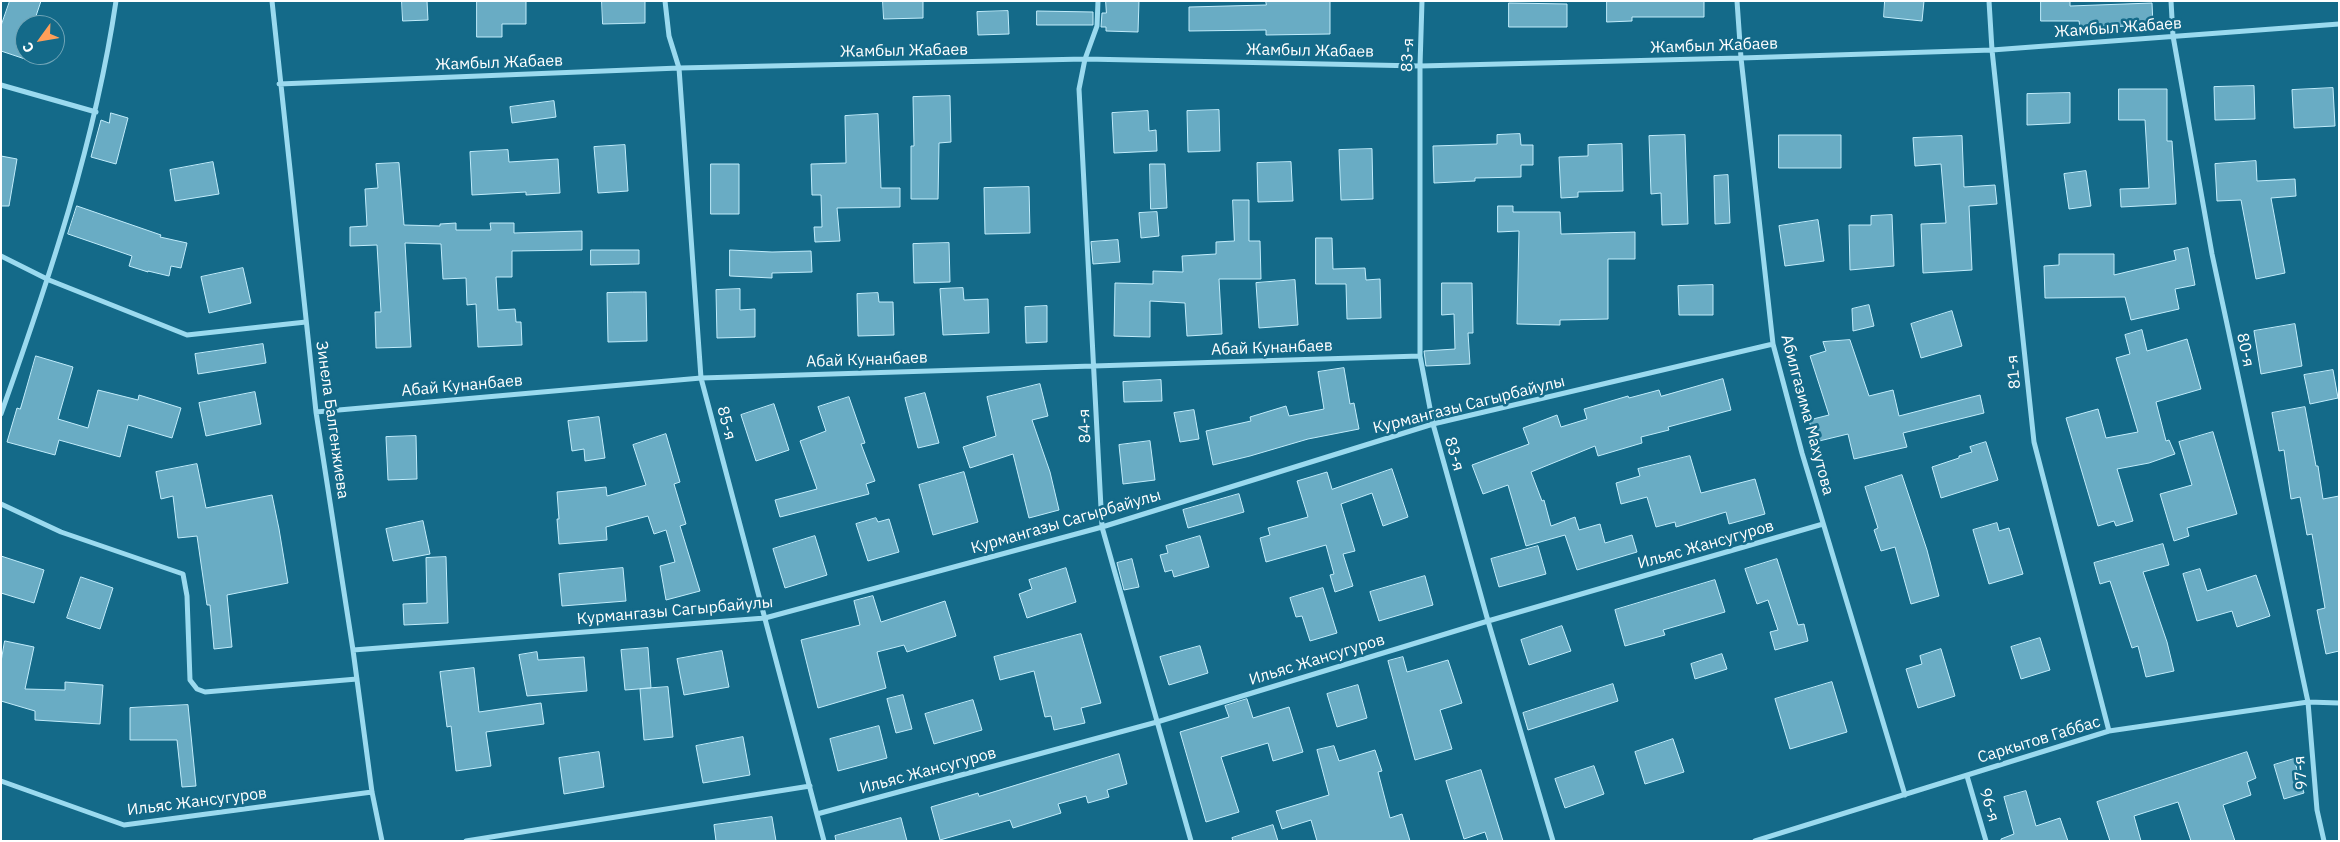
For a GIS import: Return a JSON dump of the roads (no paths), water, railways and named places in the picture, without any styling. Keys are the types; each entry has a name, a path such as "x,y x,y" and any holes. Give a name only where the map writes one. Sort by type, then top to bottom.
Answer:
{"street":[{"path":"1,414 49,280 96,112 109,50 116,1"},
{"name":"Зинела Балгенжиева","path":"272,1 279,84 316,412 353,650 372,792 382,841"},
{"name":"85-я","path":"665,1 669,36 679,68 700,378 824,841"},
{"name":"84-я","path":"1098,1 1096,26 1085,59 1080,89 1102,527 1190,841"},
{"name":"83-я","path":"1422,1 1420,66 1420,356 1433,424 1488,621 1553,841"},
{"name":"Абилгазима Махутова","path":"1738,1 1741,58 1773,344 1823,524 1905,795"},
{"name":"81-я","path":"1989,1 1992,50 2034,442 2109,731"},
{"name":"80-я","path":"2171,1 2173,36 2212,254 2308,702"},
{"name":"Жамбыл Жабаев","path":"279,84 679,68 1085,59 1420,66 1741,58 1992,50 2339,24"},
{"path":"1,86 96,112"},
{"path":"1,256 49,280 187,335 306,322"},
{"name":"Курмангазы Сагырбайулы","path":"353,650 765,618 1102,527 1433,424 1773,344"},
{"name":"Абай Кунанбаев","path":"316,412 700,378 1420,356"},
{"path":"1,504 61,532 183,574 187,596 190,680 197,689 205,692 357,679"},
{"name":"Ильяс Жансугуров","path":"817,814 1157,722 1488,621 1823,524"},
{"name":"Саркытов Габбас","path":"1755,841 2109,731 2308,702 2339,702"},
{"name":"97-я","path":"2308,702 2316,810 2324,841"},
{"name":"96-я","path":"1967,776 1986,841"},
{"name":"Ильяс Жансугуров","path":"1,781 124,825 372,792"},
{"path":"466,841 810,786"}]}
